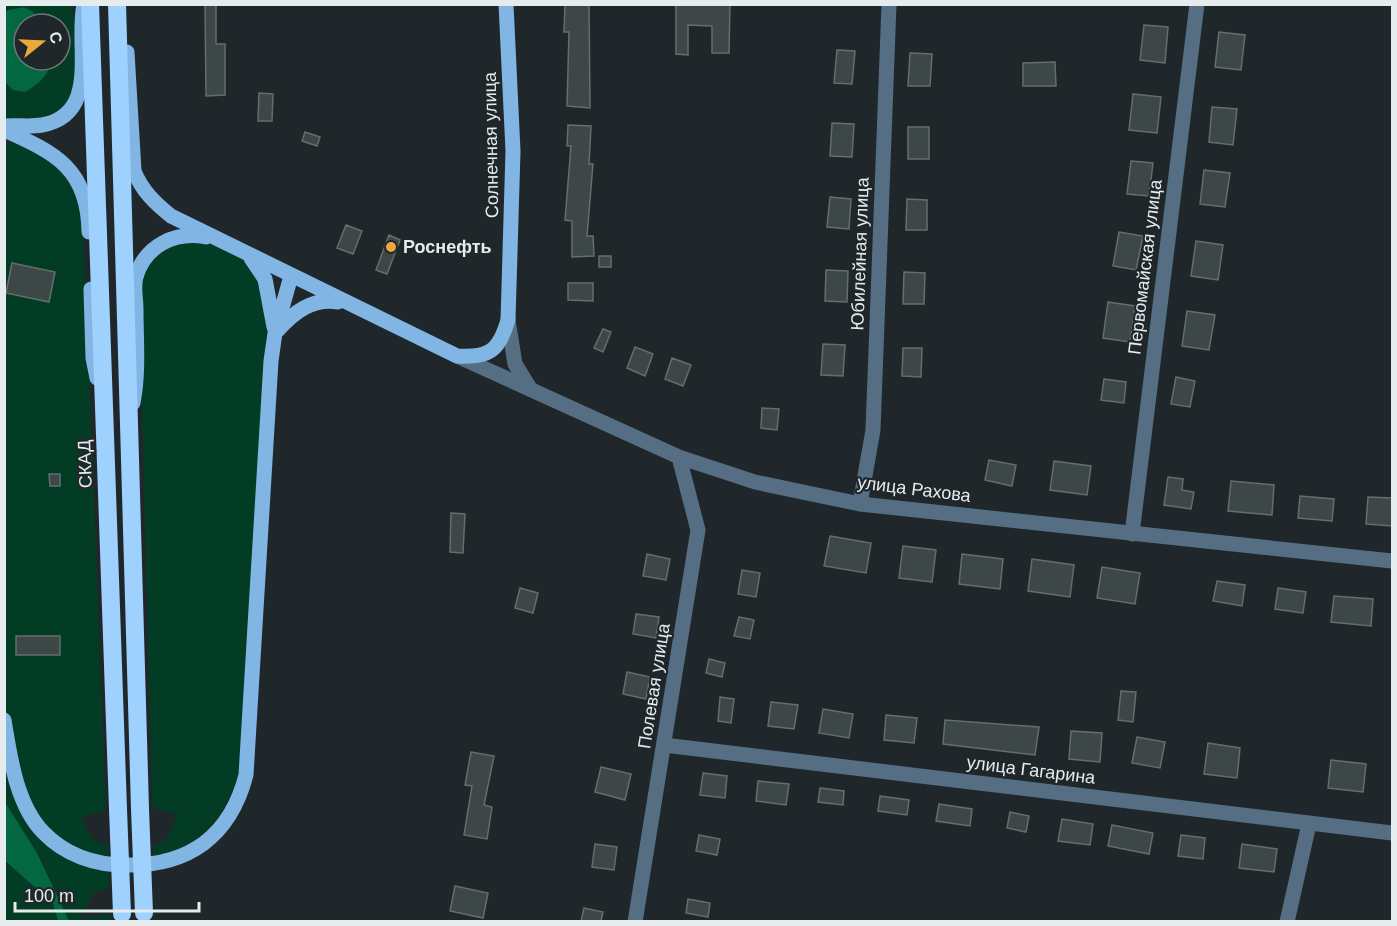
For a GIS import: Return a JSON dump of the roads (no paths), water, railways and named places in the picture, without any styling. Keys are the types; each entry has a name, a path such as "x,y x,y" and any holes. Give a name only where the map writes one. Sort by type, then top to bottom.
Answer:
{"highway":[{"name":"СКАД","path":"90,4 122,918"},
{"path":"119,4 144,917"}],"main road":[{"path":"7,131 57,120 69,112 79,96 84,4"},
{"path":"119,4 125,25 134,171 139,184 159,206 171,216 218,240 457,356"},
{"name":"Солнечная улица","path":"457,356 474,357 496,347 503,338 508,320 513,151 506,4"},
{"path":"7,131 62,160 75,177 84,196 89,214 93,358 105,424"},
{"path":"129,422 137,384 136,277 144,260 161,243 172,238 185,235 218,240"},
{"path":"247,254 259,267 265,279 275,333"},
{"path":"4,720 6,747 22,795 42,831 67,851 87,860 107,865 154,866 169,861 205,842 224,824 233,811 246,775 271,361 275,333 291,276"},
{"path":"275,333 290,316 306,306 330,300 343,302"}],"street":[{"name":"Юбилейная улица","path":"860,504 873,430 889,4"},
{"name":"Первомайская улица","path":"1132,534 1197,4"},
{"path":"508,320 514,364 531,390"},
{"name":"улица Рахова","path":"457,356 678,457 755,482 860,504 1392,561"},
{"name":"Полевая улица","path":"635,921 698,530 678,457"},
{"name":"улица Гагарина","path":"664,745 1392,833"},
{"path":"1287,921 1309,824"}],"place":[{"name":"Роснефть","path":"391,247"}]}
